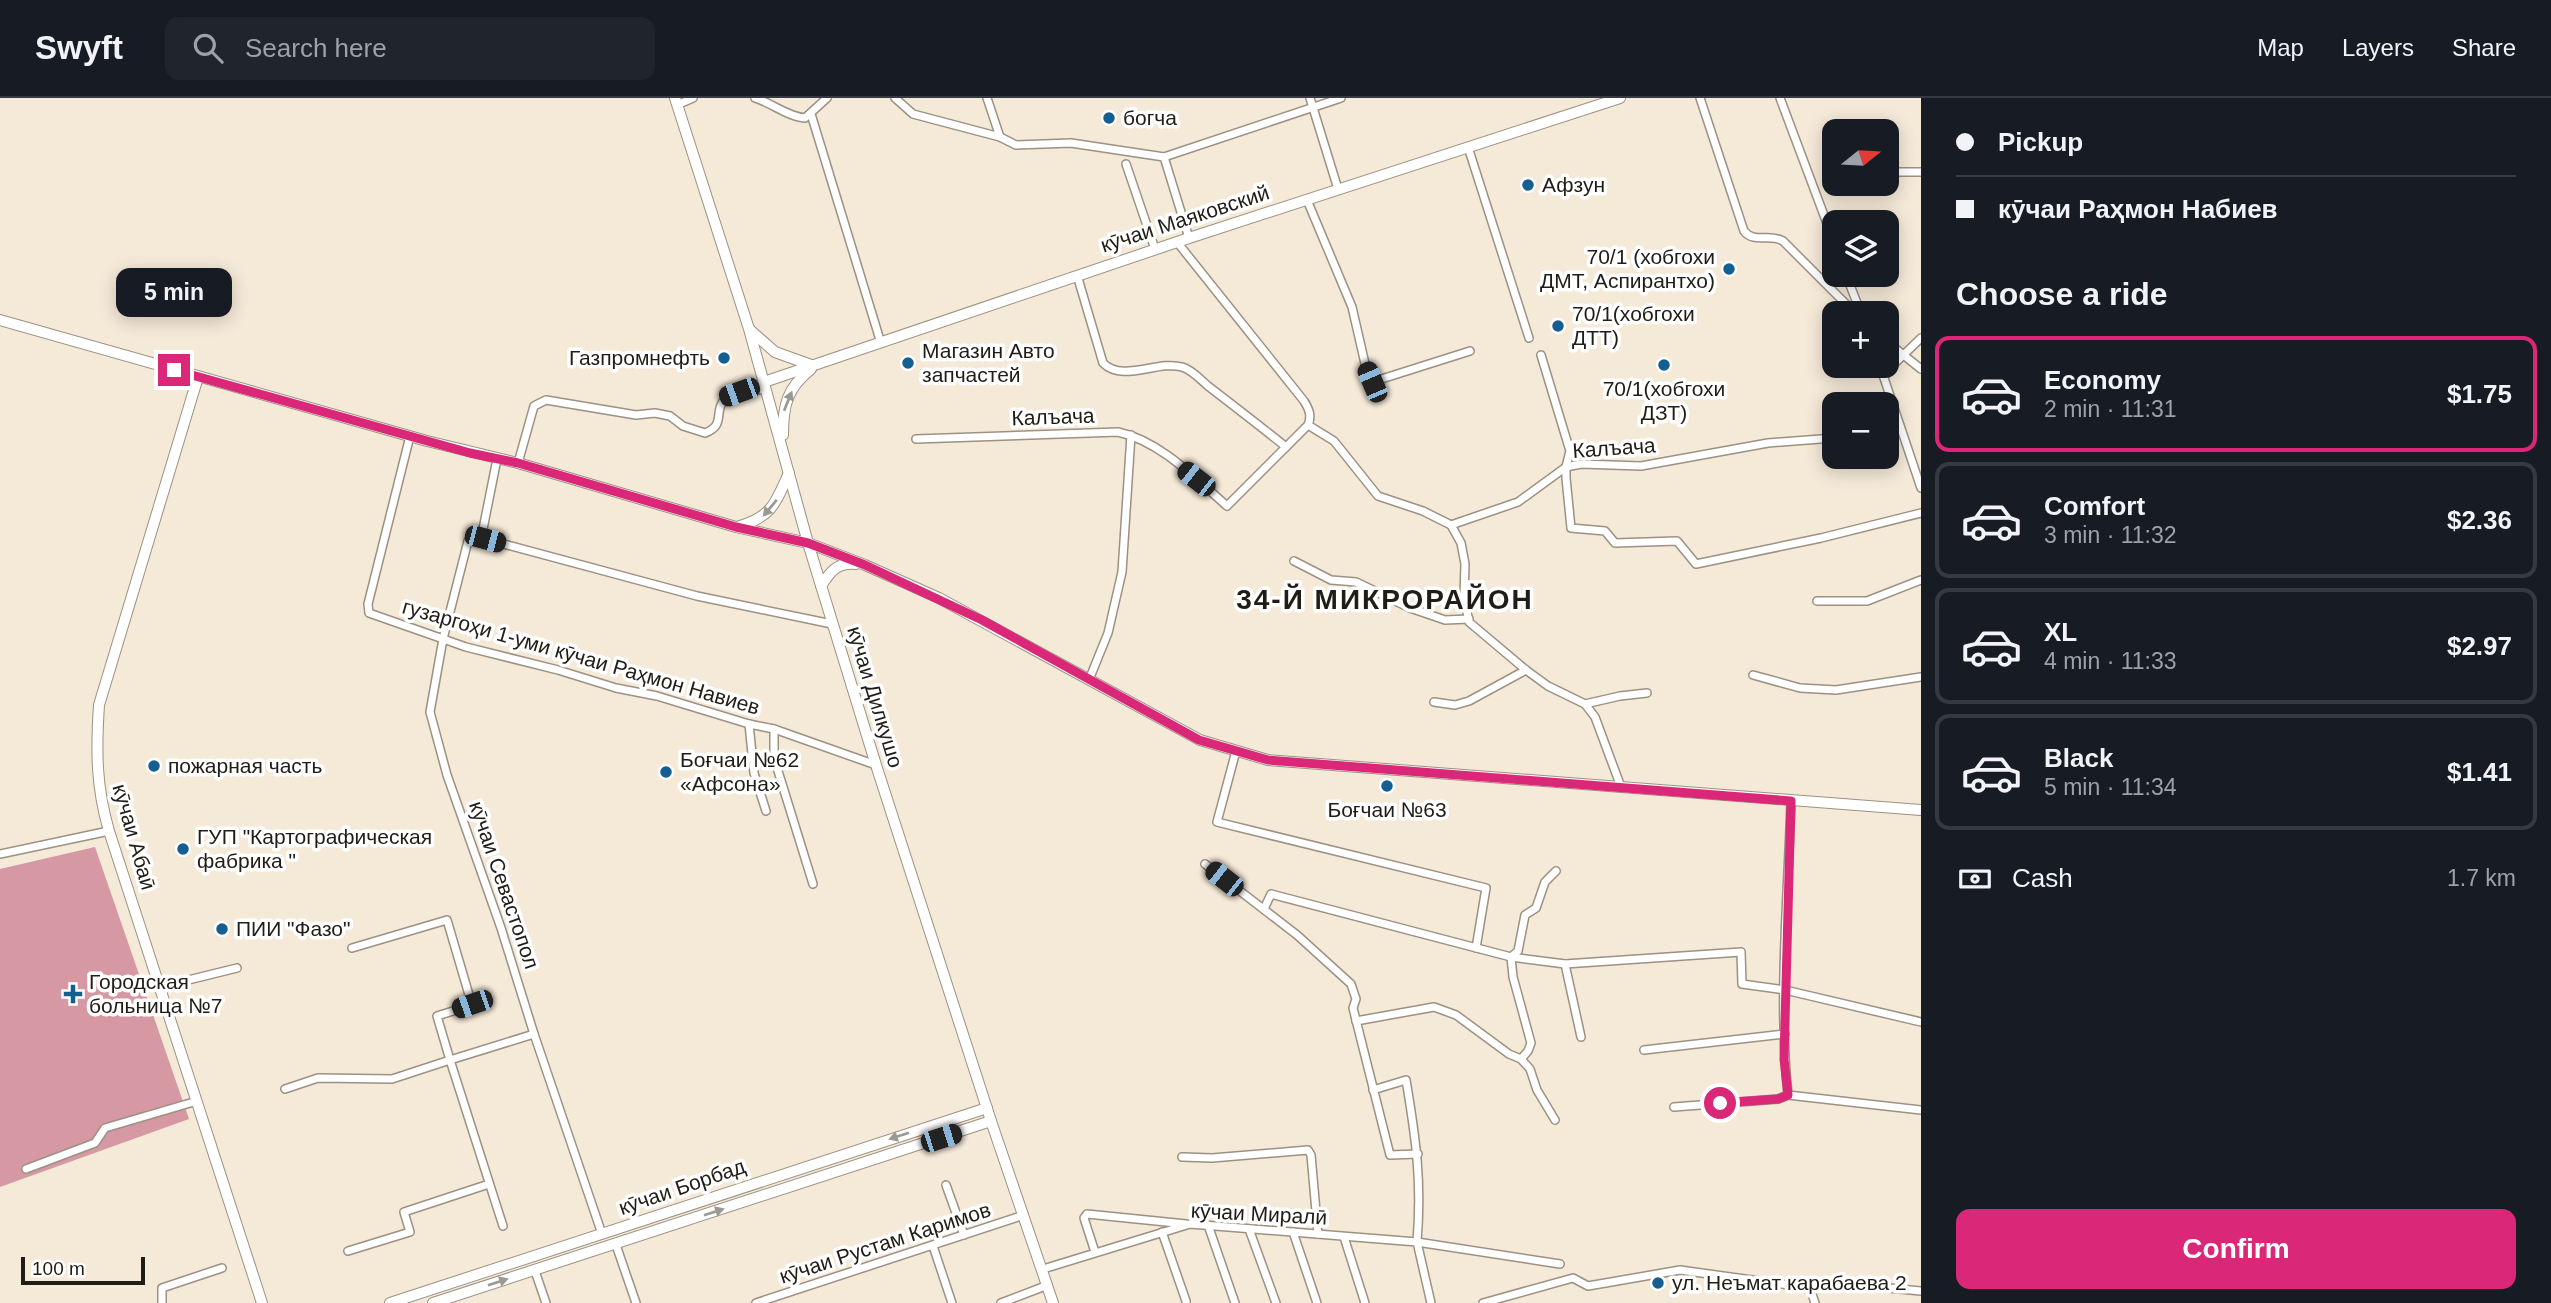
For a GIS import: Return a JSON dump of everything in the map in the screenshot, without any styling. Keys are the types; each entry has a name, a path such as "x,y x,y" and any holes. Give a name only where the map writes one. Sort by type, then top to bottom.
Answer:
{"main road":[{"name":"кӯчаи Маяковский","path":"765,385 880,341 1616,99"},
{"name":"кӯчаи Дилкушо","path":"676,102 749,329 808,543 876,765 1053,1303"},
{"path":"0,320 410,436 518,463 736,527 808,543 939,598 1199,740 1268,760 1921,810"},
{"path":"749,329 775,352 815,364"},
{"path":"783,450 783,412 789,394 815,364"},
{"name":"кӯчаи Абаӣ","path":"198,377 99,705 96,758 101,804 109,831 262,1303"},
{"path":"736,527 767,515 776,504 789,473"},
{"path":"821,586 837,566 847,563 865,565"},
{"name":"кӯчаи Борбад","path":"390,1303 987,1108"},
{"name":"кӯчаи Борбад","path":"433,1303 991,1121"}],"street":[{"path":"676,102 693,98"},
{"path":"755,98 796,118 805,118 827,98"},
{"path":"895,98 913,114 1000,137 1016,145 1071,143 1164,157 1341,98"},
{"path":"987,98 1000,137"},
{"path":"1310,98 1338,189"},
{"path":"1700,98 1744,231 1755,239 1776,237 1783,241 1843,301"},
{"path":"1780,98 1822,210"},
{"path":"811,114 880,341"},
{"path":"1468,147 1529,338"},
{"path":"1164,157 1189,238"},
{"path":"1126,164 1155,249"},
{"path":"1899,172 1921,172"},
{"path":"1307,200 1352,307 1366,368 1372,382 1470,351"},
{"path":"1177,242 1304,401 1309,410 1308,425 1334,441 1378,496 1423,511 1451,525 1461,543 1464,597 1469,622 1548,686 1586,704 1595,717 1621,787"},
{"path":"1077,275 1103,363 1107,368 1112,371 1144,369 1160,364 1184,367 1286,447"},
{"path":"1899,361 1921,338"},
{"path":"1899,351 1921,369"},
{"path":"1541,355 1570,452 1566,467 1571,528 1605,531 1615,543 1678,541 1696,564 1821,538 1921,513"},
{"path":"1884,378 1921,488"},
{"path":"518,463 534,406 546,400 636,415 655,413 670,416 683,426 705,433 719,424 718,410 726,397 765,385"},
{"name":"Калъача","path":"916,439 1118,432 1137,436 1227,506 1308,425"},
{"path":"1089,680 1108,633 1122,572 1130,435"},
{"name":"гузаргоҳи 1-уми кӯчаи Раҳмон Навиев","path":"410,436 369,613 443,639 774,729 876,765"},
{"name":"Калъача","path":"1451,525 1518,502 1566,467 1581,464 1641,466 1769,443 1822,439"},
{"path":"497,459 482,534 485,539 697,596 832,624"},
{"name":"кӯчаи Севастопол","path":"468,541 443,639 430,712 447,775 501,928 602,1234"},
{"path":"1294,561 1331,580 1356,582 1410,608 1445,620 1469,619"},
{"path":"1817,601 1867,601 1921,580"},
{"path":"1434,702 1455,705 1469,701 1526,670"},
{"path":"1753,676 1800,688 1836,690 1921,677"},
{"path":"1586,704 1647,693"},
{"path":"749,724 754,773 766,811"},
{"path":"774,729 774,758 813,884"},
{"path":"1236,751 1217,822 1486,888 1476,948"},
{"path":"1788,1095 1784,1059 1791,801"},
{"path":"0,854 109,831"},
{"path":"1205,864 1297,935 1351,984 1356,999 1353,1008 1390,1155 1418,1154"},
{"path":"1511,957 1518,951 1525,915 1536,908 1545,882 1556,871"},
{"path":"1264,909 1271,894 1511,957 1565,964 1741,952 1742,984 1785,990 1921,1022"},
{"path":"352,948 447,920 472,1004 437,1016 503,1226"},
{"path":"1511,957 1513,977 1531,1043 1521,1059"},
{"path":"1565,964 1581,1037"},
{"path":"160,987 237,968"},
{"path":"1356,1021 1434,1007 1456,1015 1509,1054 1521,1059 1530,1069 1537,1090 1555,1120"},
{"path":"285,1089 318,1078 392,1079 534,1034"},
{"path":"1644,1050 1785,1034"},
{"path":"1373,1090 1406,1080 1418,1154 1420,1198 1417,1242 1432,1303"},
{"path":"1674,1107 1778,1099 1788,1095 1921,1110"},
{"path":"26,1169 95,1143 105,1128 197,1101"},
{"path":"1182,1157 1212,1158 1308,1150 1311,1155 1318,1234"},
{"path":"348,1251 410,1232 404,1212 489,1184"},
{"path":"946,1185 964,1236"},
{"path":"1095,1252 1084,1218 1087,1214 1190,1224"},
{"name":"кӯчаи Рустам Каримов","path":"756,1303 1024,1215"},
{"name":"кӯчаи Миралӣ","path":"1043,1269 1190,1224 1417,1242 1560,1264"},
{"path":"1208,1225 1235,1303"},
{"path":"1249,1229 1276,1303"},
{"path":"1162,1232 1186,1301"},
{"path":"1293,1232 1317,1303"},
{"path":"1343,1237 1365,1303"},
{"path":"616,1245 636,1303"},
{"path":"933,1246 953,1303"},
{"path":"162,1303 162,1288 222,1268"},
{"path":"535,1270 546,1303"},
{"path":"1483,1303 1573,1278 1588,1286 1680,1270 1810,1288 1824,1282 1921,1291"},
{"path":"1001,1303 1048,1286"},
{"path":"1810,1288 1815,1303"}],"shaded area":[{"name":"Городская больница №7","path":"95,847 189,1119 0,1187 0,869"}],"place":[{"name":"богча","path":"1109,118"},
{"name":"Афзун","path":"1528,185"},
{"name":"70/1 (хобгохи ДМТ, Аспирантхо)","path":"1729,269"},
{"name":"70/1(хобгохи ДТТ)","path":"1558,326"},
{"name":"Газпромнефть","path":"724,358"},
{"name":"Магазин Авто запчастей","path":"908,363"},
{"name":"70/1(хобгохи ДЗТ)","path":"1664,365"},
{"name":"пожарная часть","path":"154,766"},
{"name":"Боғчаи №62 «Афсона»","path":"666,772"},
{"name":"Боғчаи №63","path":"1387,786"},
{"name":"ГУП \"Картографическая фабрика \"","path":"183,849"},
{"name":"ПИИ \"Фазо\"","path":"222,929"},
{"name":"Городская больница №7","path":"73,994"},
{"name":"ул. Неъмат карабаева 2","path":"1658,1283"}],"district":[{"name":"34-Й МИКРОРАЙОН","path":"1385,599"}],"route":[{"path":"174,370 470,453 518,463 736,527 808,543 939,598 1199,740 1268,760 1791,801 1784,1059 1788,1095 1778,1099 1720,1103"}]}
